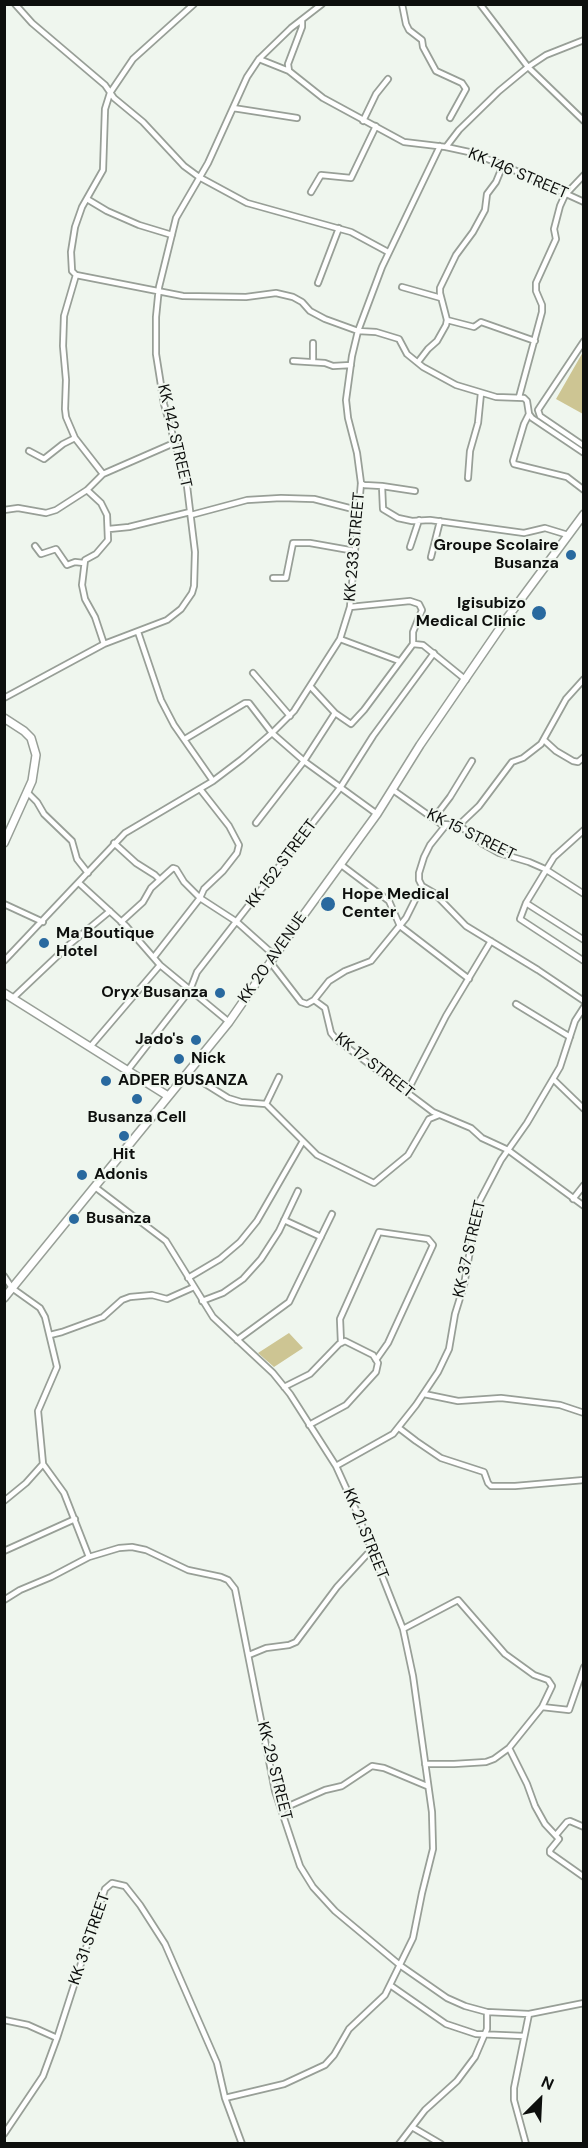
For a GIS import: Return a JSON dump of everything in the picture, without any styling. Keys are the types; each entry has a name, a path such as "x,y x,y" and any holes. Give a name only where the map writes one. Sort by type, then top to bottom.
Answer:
{"main road":[{"name":"KK 20 AVENUE","path":"4,1298 229,1022 377,814 420,745 512,610 584,514"},
{"path":"4,718 24,731 33,744 36,761 28,793 4,843"},
{"path":"4,993 168,1096"}],"street":[{"path":"15,4 32,23 105,85 110,93 143,122 184,166 199,177 252,205 339,228 364,238 388,252"},
{"path":"194,4 133,59 110,93 105,110 104,170 87,199 75,227 71,270 76,275 195,297 281,294 298,299 316,315 358,331 376,332 399,339 407,354 427,370 449,382 496,397 526,400 529,414 524,424 514,464 567,477 584,490"},
{"name":"KK 142 STREET","path":"4,698 104,644 167,620 187,602 192,593 195,552 185,477 164,404 156,354 159,292 179,211 208,163 247,76 259,59 291,28 322,4"},
{"path":"402,4 406,24 422,40 436,71 462,83 466,89 465,95 450,118"},
{"path":"480,4 528,67 584,121"},
{"path":"289,71 288,64 302,27 302,21"},
{"name":"KK 233 STREET","path":"4,962 80,883 114,843 141,822 213,781 242,759 290,716 340,639 350,607 361,483 346,400 358,331 388,252 443,146 499,91 528,67 546,55 584,40"},
{"name":"KK 146 STREET","path":"259,59 289,71 323,98 404,142 443,146 469,152 584,202"},
{"path":"363,121 376,94 388,79"},
{"path":"233,108 297,118"},
{"path":"311,192 321,175 351,178 376,126"},
{"path":"418,362 438,341 447,320 440,293 443,281 456,255 474,232 485,210 487,194 503,165"},
{"path":"519,398 535,341 542,305 536,291 536,283 556,239 554,229 556,214 565,195 584,175"},
{"path":"87,199 107,211 140,225 172,235"},
{"path":"318,283 339,228"},
{"path":"76,275 64,316 66,417 75,438 103,474"},
{"path":"402,287 441,298"},
{"path":"447,320 474,327 481,322 535,341"},
{"path":"584,341 538,410 540,416 584,446"},
{"path":"313,344 313,362"},
{"path":"293,361 333,366 351,365"},
{"path":"468,478 470,451 478,423 481,393"},
{"path":"529,414 584,453"},
{"path":"29,451 44,459 75,438"},
{"path":"4,510 18,508 50,512 70,503 103,474 174,443"},
{"path":"361,483 415,491"},
{"path":"382,486 383,509 398,518 440,521 524,533 545,528 568,535"},
{"path":"87,490 107,512 109,529 106,543 84,563 82,585 85,600 95,617 104,644"},
{"path":"109,529 129,527 247,500 314,499 357,510"},
{"path":"410,547 418,520"},
{"path":"431,556 440,521"},
{"path":"273,578 286,578 290,547 293,543 310,543 355,551"},
{"path":"35,546 41,554 56,549 67,565 75,562 84,563"},
{"path":"310,686 335,713 348,724 352,724 413,644 413,633 422,610 419,604 410,601 350,607"},
{"path":"138,632 161,700 174,725 213,781"},
{"path":"340,639 399,660"},
{"path":"413,644 423,645 466,680"},
{"name":"KK 152 STREET","path":"127,1071 190,990 196,972 340,788 373,736 434,653"},
{"path":"254,673 290,716"},
{"path":"459,825 479,806 512,762 535,750 544,740 566,699 584,679"},
{"path":"185,739 246,702 251,705 272,733 304,761 377,814"},
{"path":"256,824 304,761 335,713"},
{"path":"544,740 555,751 573,761 578,762 584,758"},
{"path":"434,818 472,761"},
{"path":"154,957 200,898 203,890 223,871 239,848 228,826 200,789"},
{"name":"KK 15 STREET","path":"393,790 446,825 459,825 483,844 499,853 546,869 584,894"},
{"path":"28,793 44,814 72,841 79,863 88,873"},
{"path":"446,825 430,845 420,867 419,880 422,886 434,893 462,922 584,1000"},
{"path":"584,830 559,851 546,869 526,903 520,919 584,961"},
{"path":"114,843 160,880"},
{"path":"340,864 389,902 400,926 470,979"},
{"path":"121,922 143,902 151,888 175,868 184,882 200,898 237,922 273,959 301,1002 307,1004 314,1000 329,981 345,971 371,961 410,913 422,886"},
{"path":"80,883 121,922 160,965 229,1022"},
{"path":"526,903 584,940"},
{"path":"4,904 43,921"},
{"path":"13,998 70,944 110,911"},
{"path":"408,1092 446,1016 491,941"},
{"path":"90,1048 160,965"},
{"name":"KK 17 STREET","path":"314,1000 326,1010 331,1033 336,1039 439,1115 471,1128 482,1138 508,1150 584,1206"},
{"path":"516,1004 570,1037"},
{"name":"KK 37 STREET","path":"336,1466 388,1437 399,1428 424,1394 447,1355 455,1314 464,1285 478,1204 508,1150 553,1079 564,1057 575,1021 584,1007"},
{"path":"188,1073 228,1098 241,1102 266,1104 323,1158 375,1183 408,1155 429,1119 439,1115"},
{"path":"266,1104 279,1077"},
{"path":"553,1079 584,1109"},
{"path":"189,1278 220,1259 240,1242 257,1221 303,1141"},
{"path":"573,1199 584,1185"},
{"name":"KK 21 STREET","path":"95,1187 166,1241 213,1317 273,1373 336,1466 403,1629 413,1676 432,1812 433,1849 413,1938 401,1966 374,2007 349,2029 334,2055 325,2065 284,2084 225,2098"},
{"path":"202,1301 223,1293 243,1279 261,1259 298,1191"},
{"path":"237,1340 290,1302 332,1214"},
{"path":"284,1220 321,1237"},
{"path":"341,1343 340,1319 379,1232 428,1239 433,1245 388,1343 376,1360"},
{"path":"4,1276 12,1288 40,1308 45,1317 57,1367 38,1411 42,1464 64,1493 89,1557"},
{"path":"50,1335 103,1317 122,1300 130,1297 152,1295 167,1299 194,1287"},
{"path":"284,1387 310,1374 345,1341 373,1355 378,1363 376,1372 346,1405 309,1425"},
{"path":"424,1394 458,1401 501,1398 560,1405 584,1413"},
{"path":"399,1428 441,1458 484,1472 491,1486 584,1480"},
{"path":"4,1501 26,1483 42,1464"},
{"path":"4,1551 75,1519"},
{"name":"KK 29 STREET","path":"4,1600 89,1557 119,1548 132,1547 146,1550 188,1570 228,1580 235,1589 275,1791 300,1866 313,1887 335,1911 401,1966 447,1998 465,2006 487,2013 529,2014 584,2003"},
{"path":"249,1655 266,1648 296,1642 338,1587 371,1550"},
{"path":"403,1629 458,1600 505,1654 534,1675 551,1682 552,1686 542,1707 509,1748 494,1759 486,1762 425,1764"},
{"path":"542,1707 569,1710 584,1667"},
{"path":"509,1748 535,1806 545,1824 559,1839 550,1853 584,1877"},
{"path":"282,1809 326,1790 342,1786 376,1765 427,1786"},
{"path":"556,1835 570,1821 584,1827"},
{"name":"KK 31 STREET","path":"4,2134 40,2082 57,2038 105,1889 112,1883 119,1883 140,1905 165,1944 217,2063 225,2098 242,2144"},
{"path":"390,1985 446,2024 476,2034 524,2036"},
{"path":"399,2144 425,2110 457,2081 475,2057 485,2034 487,2013"},
{"path":"526,2144 514,2100 514,2088 529,2014"},
{"path":"4,2020 28,2025 57,2038"},
{"path":"4,2124 11,2125"},
{"path":"412,2127 441,2144"}],"shaded area":[{"path":"583,352 583,414 556,399"},
{"path":"289,1333 303,1348 274,1367 258,1353"}],"place":[{"name":"Groupe Scolaire Busanza","path":"571,555"},
{"name":"Igisubizo Medical Clinic","path":"539,613"},
{"name":"Hope Medical Center","path":"328,904"},
{"name":"Ma Boutique Hotel","path":"44,943"},
{"name":"Oryx Busanza","path":"220,993"},
{"name":"Jado's","path":"196,1040"},
{"name":"Nick","path":"179,1059"},
{"name":"ADPER BUSANZA","path":"106,1081"},
{"name":"Busanza Cell","path":"137,1099"},
{"name":"Hit","path":"124,1136"},
{"name":"Adonis","path":"82,1175"},
{"name":"Busanza","path":"74,1219"}]}
